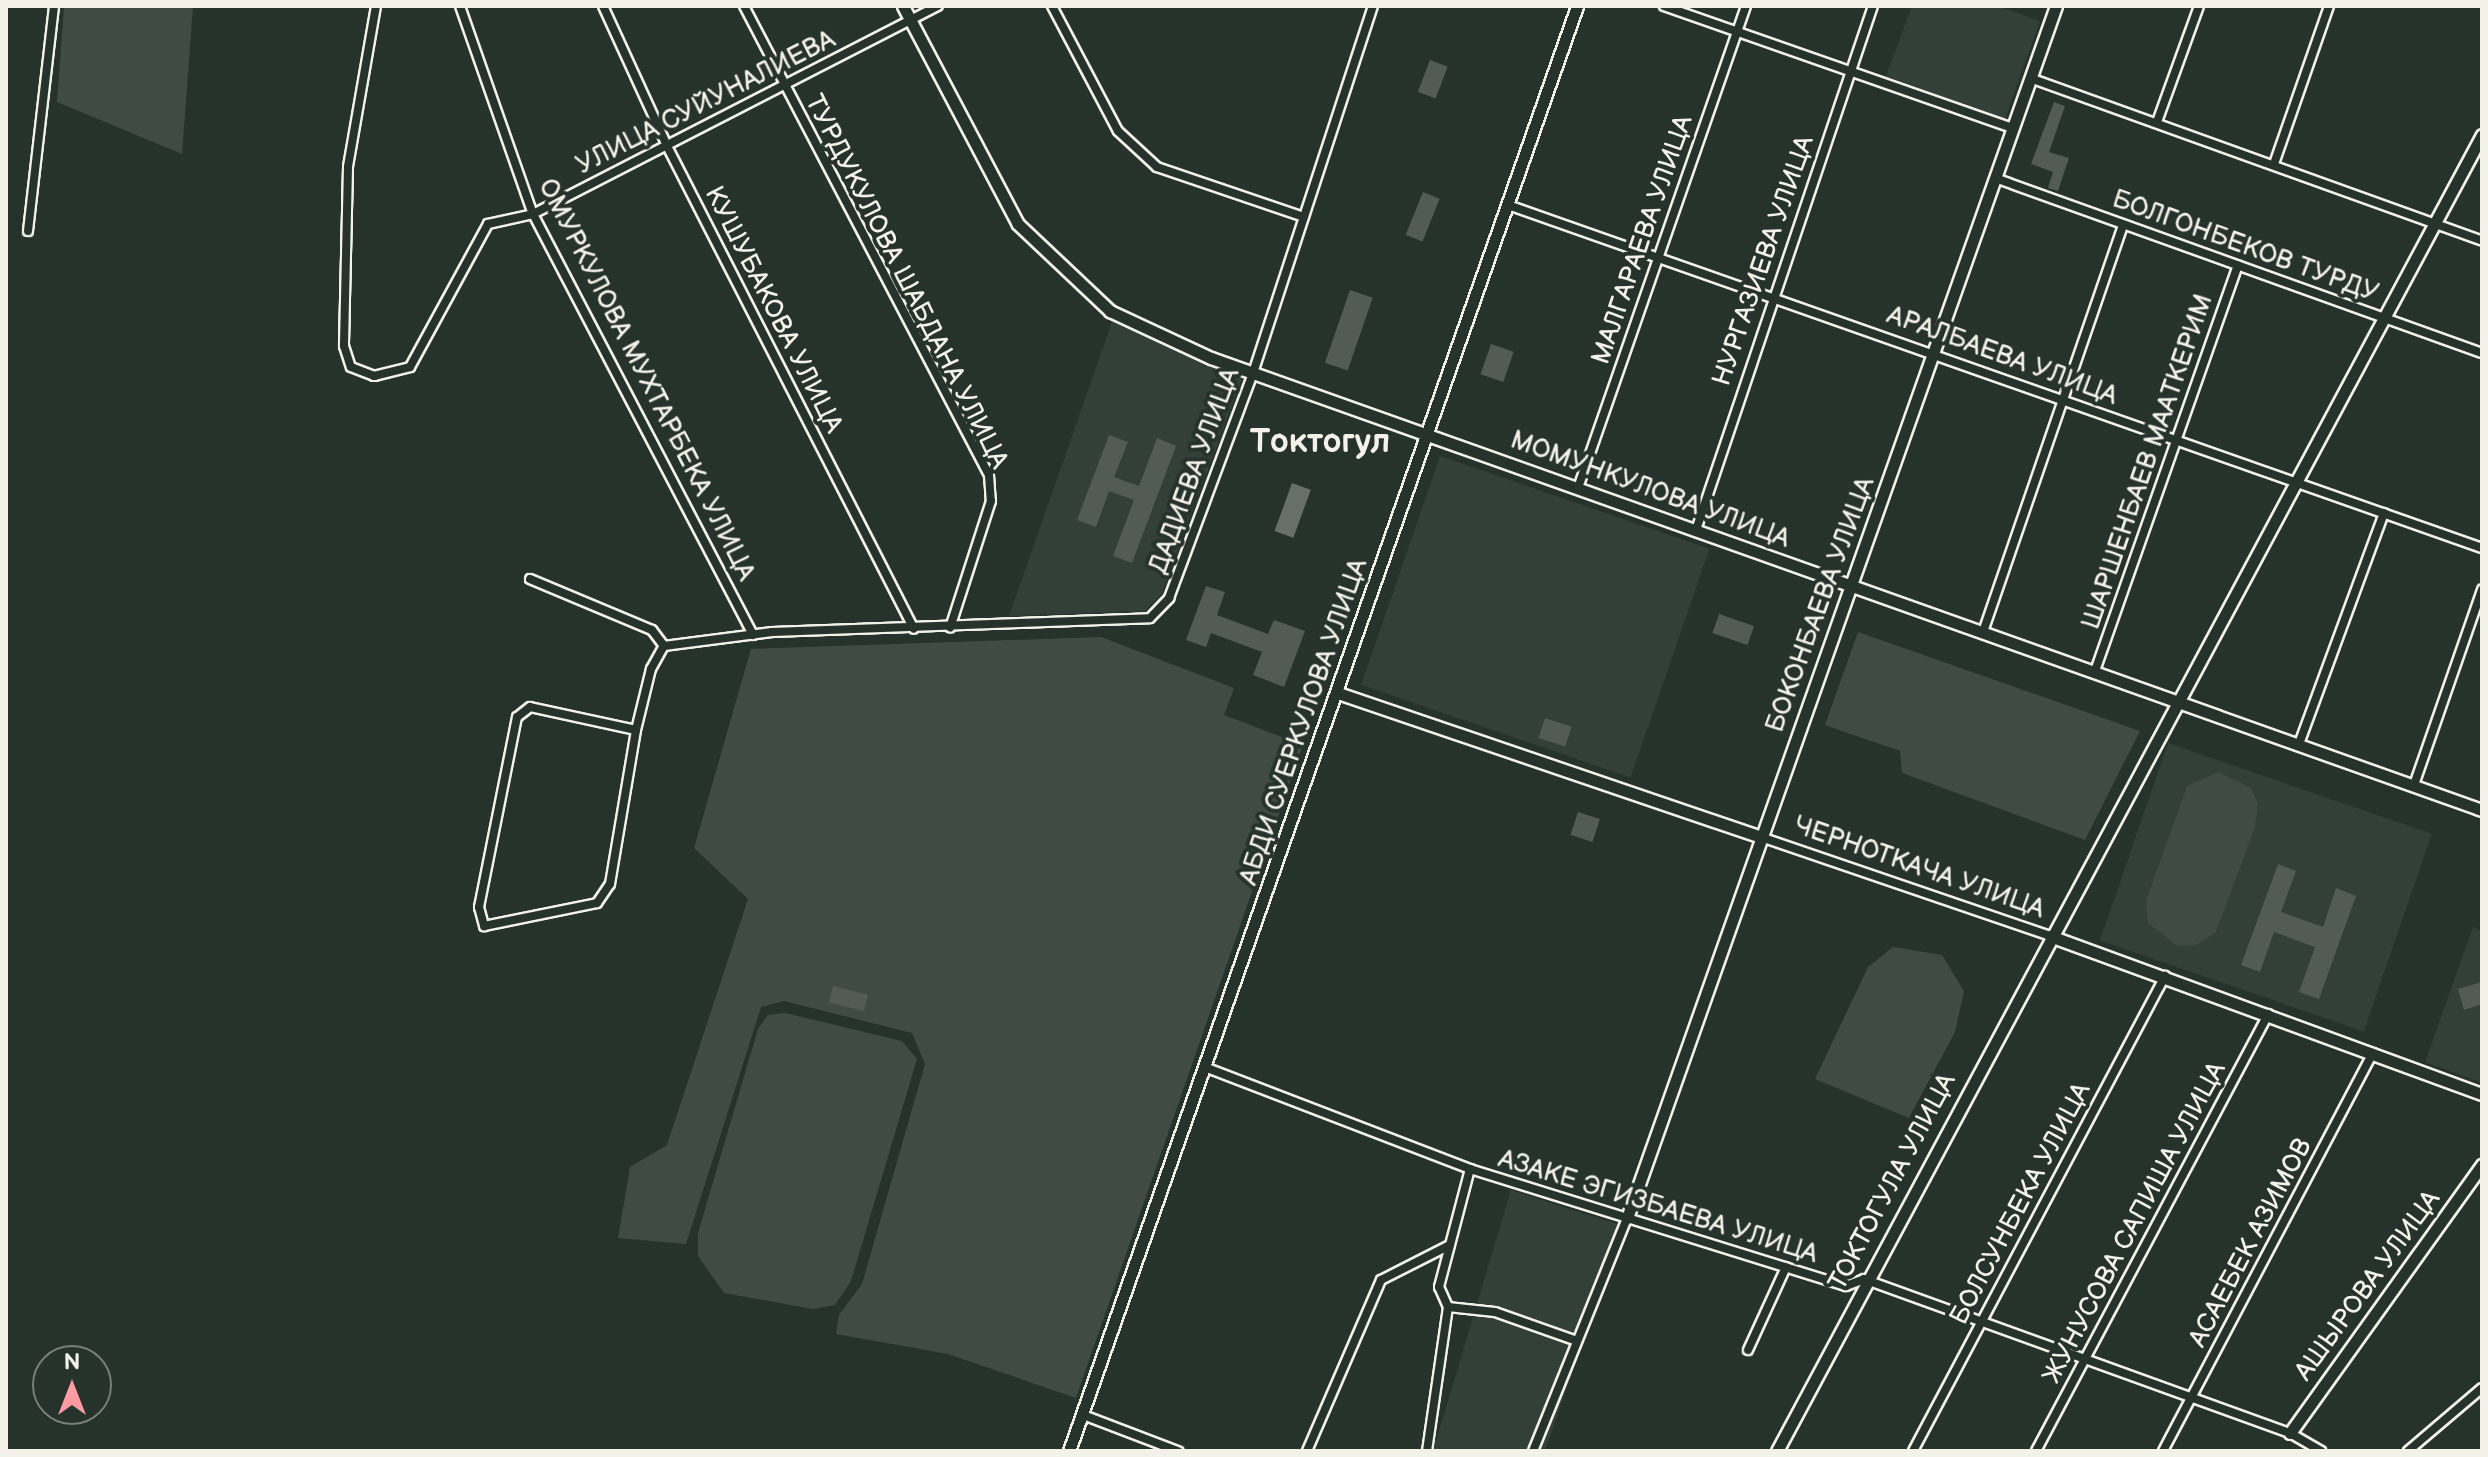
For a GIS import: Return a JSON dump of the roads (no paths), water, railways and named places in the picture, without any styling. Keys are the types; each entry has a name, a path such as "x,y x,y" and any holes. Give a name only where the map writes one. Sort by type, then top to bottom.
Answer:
{"street":[{"path":"28,231 54,6"},
{"name":"УЛИЦА СУЙУНАЛИЕВА","path":"376,6 348,167 344,346 351,367 374,376 410,367 488,224 533,214 938,6"},
{"name":"ОМУРКУЛОВА МУХТАРБЕКА УЛИЦА","path":"460,6 533,214 753,635"},
{"name":"КУШУБАКОВА УЛИЦА","path":"603,6 667,146 914,629"},
{"name":"ТУРДУКУЛОВА ШАБДАНА УЛИЦА","path":"744,6 782,86 989,475 991,501 950,628"},
{"name":"МОМУНКУЛОВА УЛИЦА","path":"903,6 1018,224 1110,311 1211,358 2482,810"},
{"path":"1052,6 1118,131 1157,167 1304,217"},
{"name":"ДАДИЕВА УЛИЦА","path":"664,646 753,635 1150,618 1169,598 1253,373 1373,6"},
{"name":"АБДИ СУЕРКУЛОВА УЛИЦА","path":"1069,1451 1207,1068 1577,6"},
{"path":"1664,6 2013,128"},
{"name":"МАЛГАРАЕВА УЛИЦА","path":"1578,488 1746,6"},
{"name":"НУРГАЗИЕВА УЛИЦА","path":"1696,530 1873,6"},
{"name":"БОКОНБАЕВА УЛИЦА","path":"1627,1218 2056,6"},
{"path":"2157,122 2199,6"},
{"path":"2274,164 2329,6"},
{"path":"2030,78 2482,241"},
{"name":"ТОКТОГУЛА УЛИЦА","path":"1777,1451 1864,1279 2482,135"},
{"name":"БОЛГОНБЕКОВ ТУРДУ","path":"1995,178 2482,353"},
{"name":"АРАЛБАЕВА УЛИЦА","path":"1508,205 2482,548"},
{"path":"1983,632 2123,225"},
{"name":"ШАРШЕНБАЕВ МААТКЕРИМ","path":"2095,671 2238,266"},
{"path":"2299,744 2384,513"},
{"path":"530,579 652,630 664,646 651,669 636,730 610,884 597,903 484,926 479,907 517,717 530,707 636,730"},
{"path":"2414,785 2482,590"},
{"name":"ЧЕРНОТКАЧА УЛИЦА","path":"1338,693 2165,976 2482,1094"},
{"name":"БОЛСУНБЕКА УЛИЦА","path":"1913,1451 2165,976"},
{"name":"ЖУНУСОВА САПИША УЛИЦА","path":"2036,1451 2268,1014"},
{"name":"АСАЕБЕК АЗИМОВ","path":"2163,1451 2373,1053"},
{"name":"АЗАКЕ ЭГИЗБАЕВА УЛИЦА","path":"1207,1068 1470,1169 1846,1286 1864,1279 2290,1433 2321,1451"},
{"name":"АШЫРОВА УЛИЦА","path":"2290,1433 2482,1165"},
{"path":"1427,1451 1448,1307 1439,1287 1470,1169"},
{"path":"1533,1451 1627,1218"},
{"path":"1307,1451 1381,1280 1450,1245"},
{"path":"1748,1350 1786,1267"},
{"path":"1448,1307 1495,1312 1577,1341"},
{"path":"2408,1451 2482,1388"},
{"path":"1083,1415 1178,1451"}],"district":[{"name":"Токтогул","path":"1320,442"}]}
